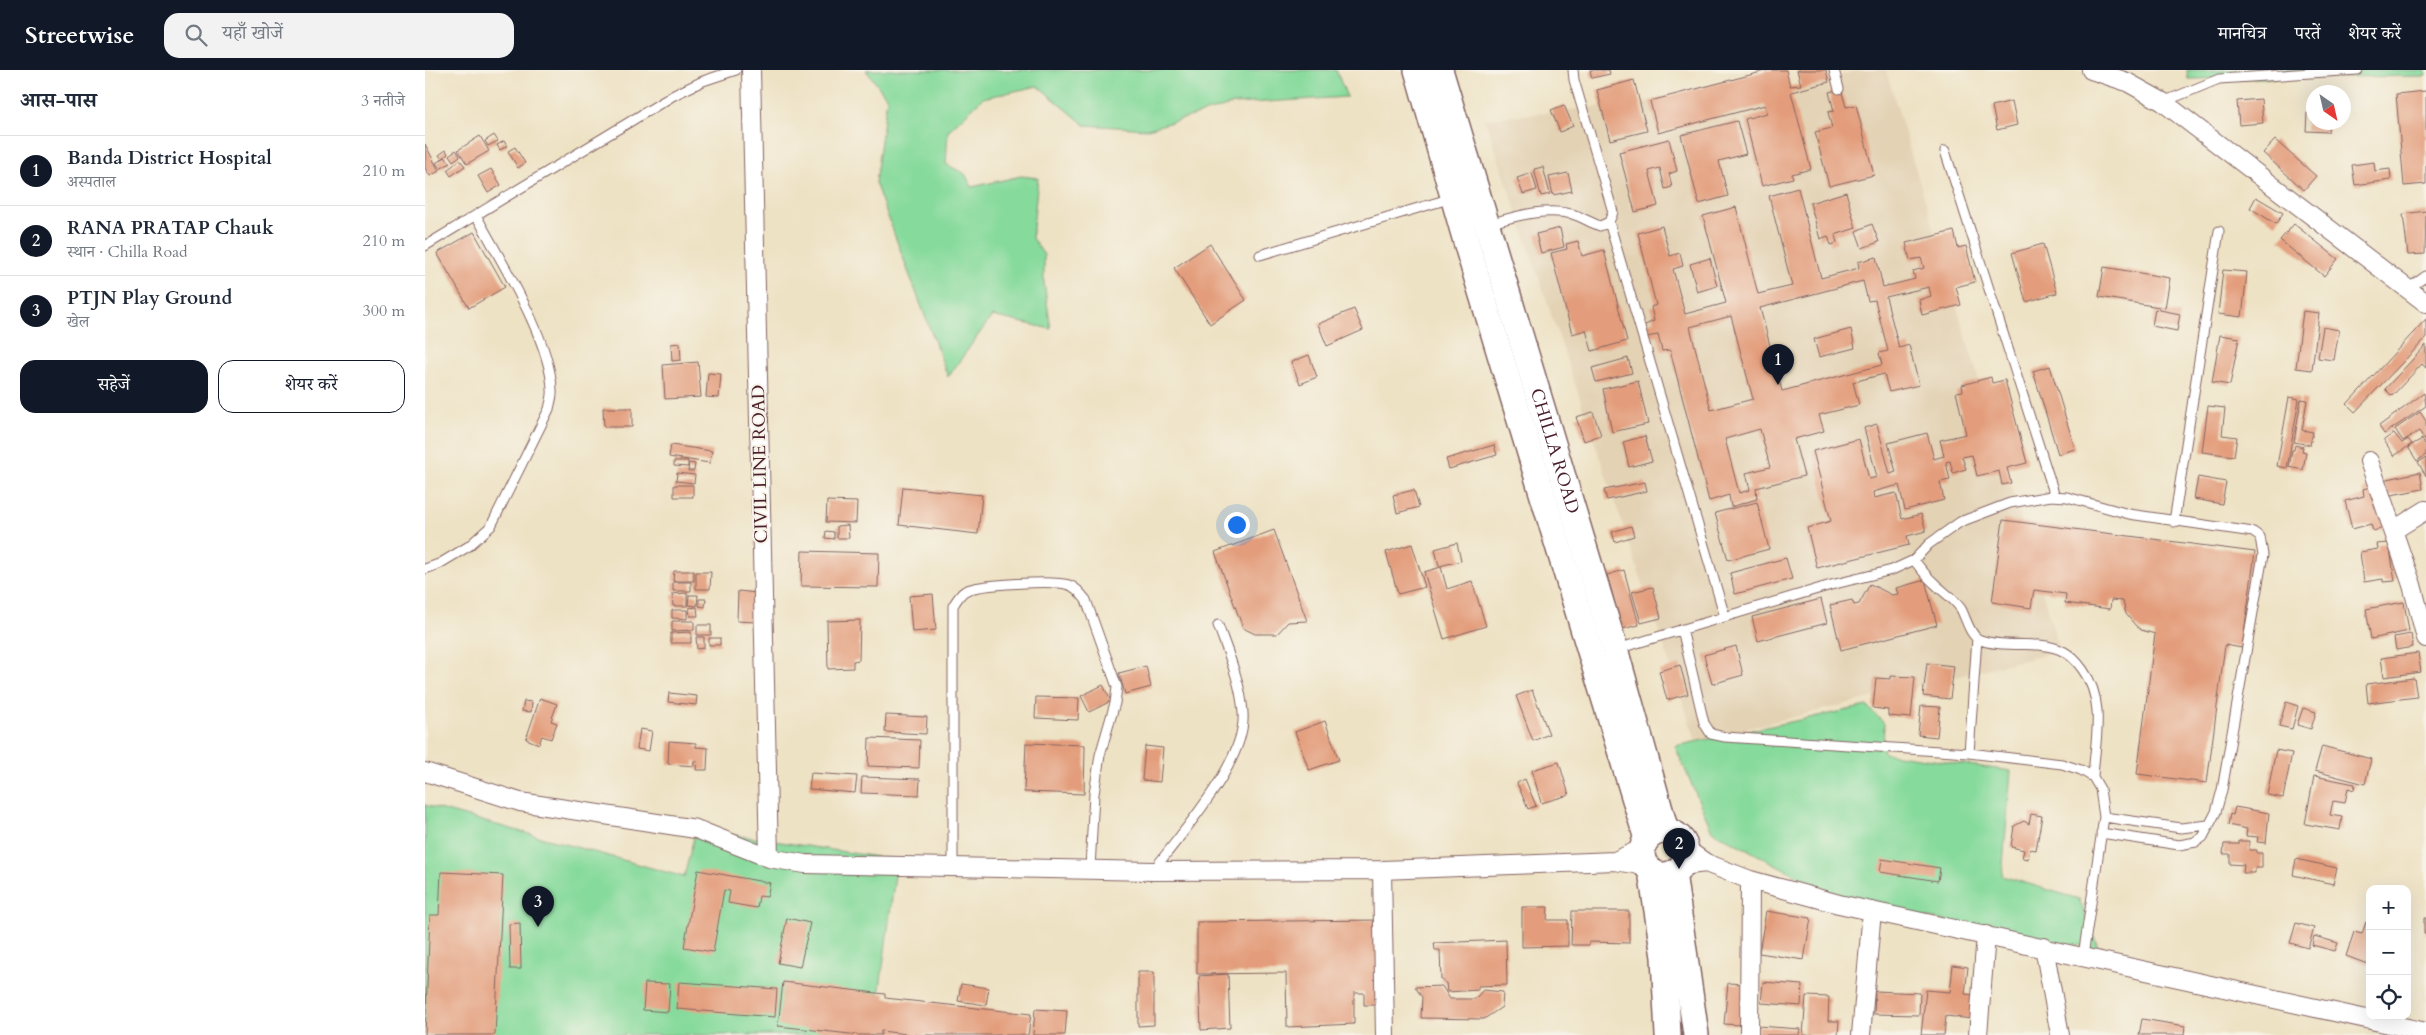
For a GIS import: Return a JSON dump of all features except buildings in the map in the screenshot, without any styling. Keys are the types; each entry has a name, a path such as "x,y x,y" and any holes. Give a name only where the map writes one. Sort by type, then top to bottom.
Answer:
{"main road":[{"path":"1417,70 1465,195 1522,426 1603,653 1662,855 1696,1035"},
{"name":"CHILLA ROAD","path":"1440,70 1465,195 1486,225 1545,419 1603,653"},
{"path":"1522,426 1545,419"},
{"path":"1662,855 1668,1035"}],"street":[{"name":"CIVIL LINE ROAD","path":"751,70 769,858"},
{"path":"2091,70 2127,82 2163,102 2426,303"},
{"path":"2369,461 2393,530 2426,638"},
{"path":"2393,530 2426,510"},
{"path":"425,772 520,802 697,829 769,858 805,864 1153,871 1382,870 1615,861 1662,855 1706,863 1750,880 1872,911 2044,947 2426,1032"},
{"path":"1382,870 1385,1035"},
{"path":"1749,1035 1750,880"},
{"path":"1861,1035 1872,911"},
{"path":"1978,1035 1987,935"},
{"path":"2044,947 2060,1035"}],"lane":[{"path":"425,246 674,95 703,81 736,70"},
{"path":"1573,70 1574,80 1613,212 1609,222 1725,617"},
{"path":"1834,70 1839,89"},
{"path":"2163,102 2219,79 2358,70"},
{"path":"1945,151 2055,496"},
{"path":"1260,255 1465,195"},
{"path":"1486,225 1524,214 1551,212 1572,214 1601,226 1609,222"},
{"path":"425,569 439,564 469,546 491,526 549,409 553,392 550,372 534,325 476,215"},
{"path":"2174,522 2219,231"},
{"path":"2407,289 2426,276"},
{"path":"1603,653 1831,585 1892,570 1913,560 1929,544 1960,522 2010,503 2055,496 2174,522 2253,532 2260,538 2263,545 2222,790 2216,812 2203,837 2187,845 2101,833"},
{"path":"1913,560 1934,584 1952,598 1961,609 1971,631 1977,638 1989,642 2048,646 2063,649 2073,656 2091,682 2097,698 2098,712 2093,777"},
{"path":"953,867 953,606 963,592 978,586 1053,583 1069,585 1079,591 1086,600 1117,687 1115,703 1100,755 1093,794 1090,870"},
{"path":"1153,871 1219,782 1236,752 1242,734 1244,715 1241,694 1218,625"},
{"path":"1682,629 1704,722 1711,734 1725,737 1969,753 2062,764 2081,770 2093,777 2100,789 2103,817 2083,956"},
{"path":"1969,753 1977,638"},
{"path":"2103,817 2181,828 2208,825"}],"shaded area":[{"path":"1862,70 1886,70 2060,651 1696,741 1485,119 1801,85"}],"green space":[{"path":"866,70 1336,70 1347,97 1234,104 1148,129 1085,125 1038,86 983,98 948,131 946,164 965,174 972,187 1021,176 1038,178 1032,238 1044,255 1044,283 1051,329 992,316 948,377 875,183 887,98"},
{"path":"2187,70 2426,70 2426,76 2188,79"},
{"path":"1867,706 1884,723 1883,753 2011,771 2002,876 2079,899 2099,949 1824,899 1819,887 1712,831 1675,746"},
{"path":"425,805 684,877 696,829 897,860 879,996 882,1035 425,1035"}],"place":[{"name":"Banda District Hospital","path":"1778,385"},
{"name":"RANA PRATAP Chauk","path":"1679,869"},
{"name":"PTJN Play Ground","path":"538,927"}]}
